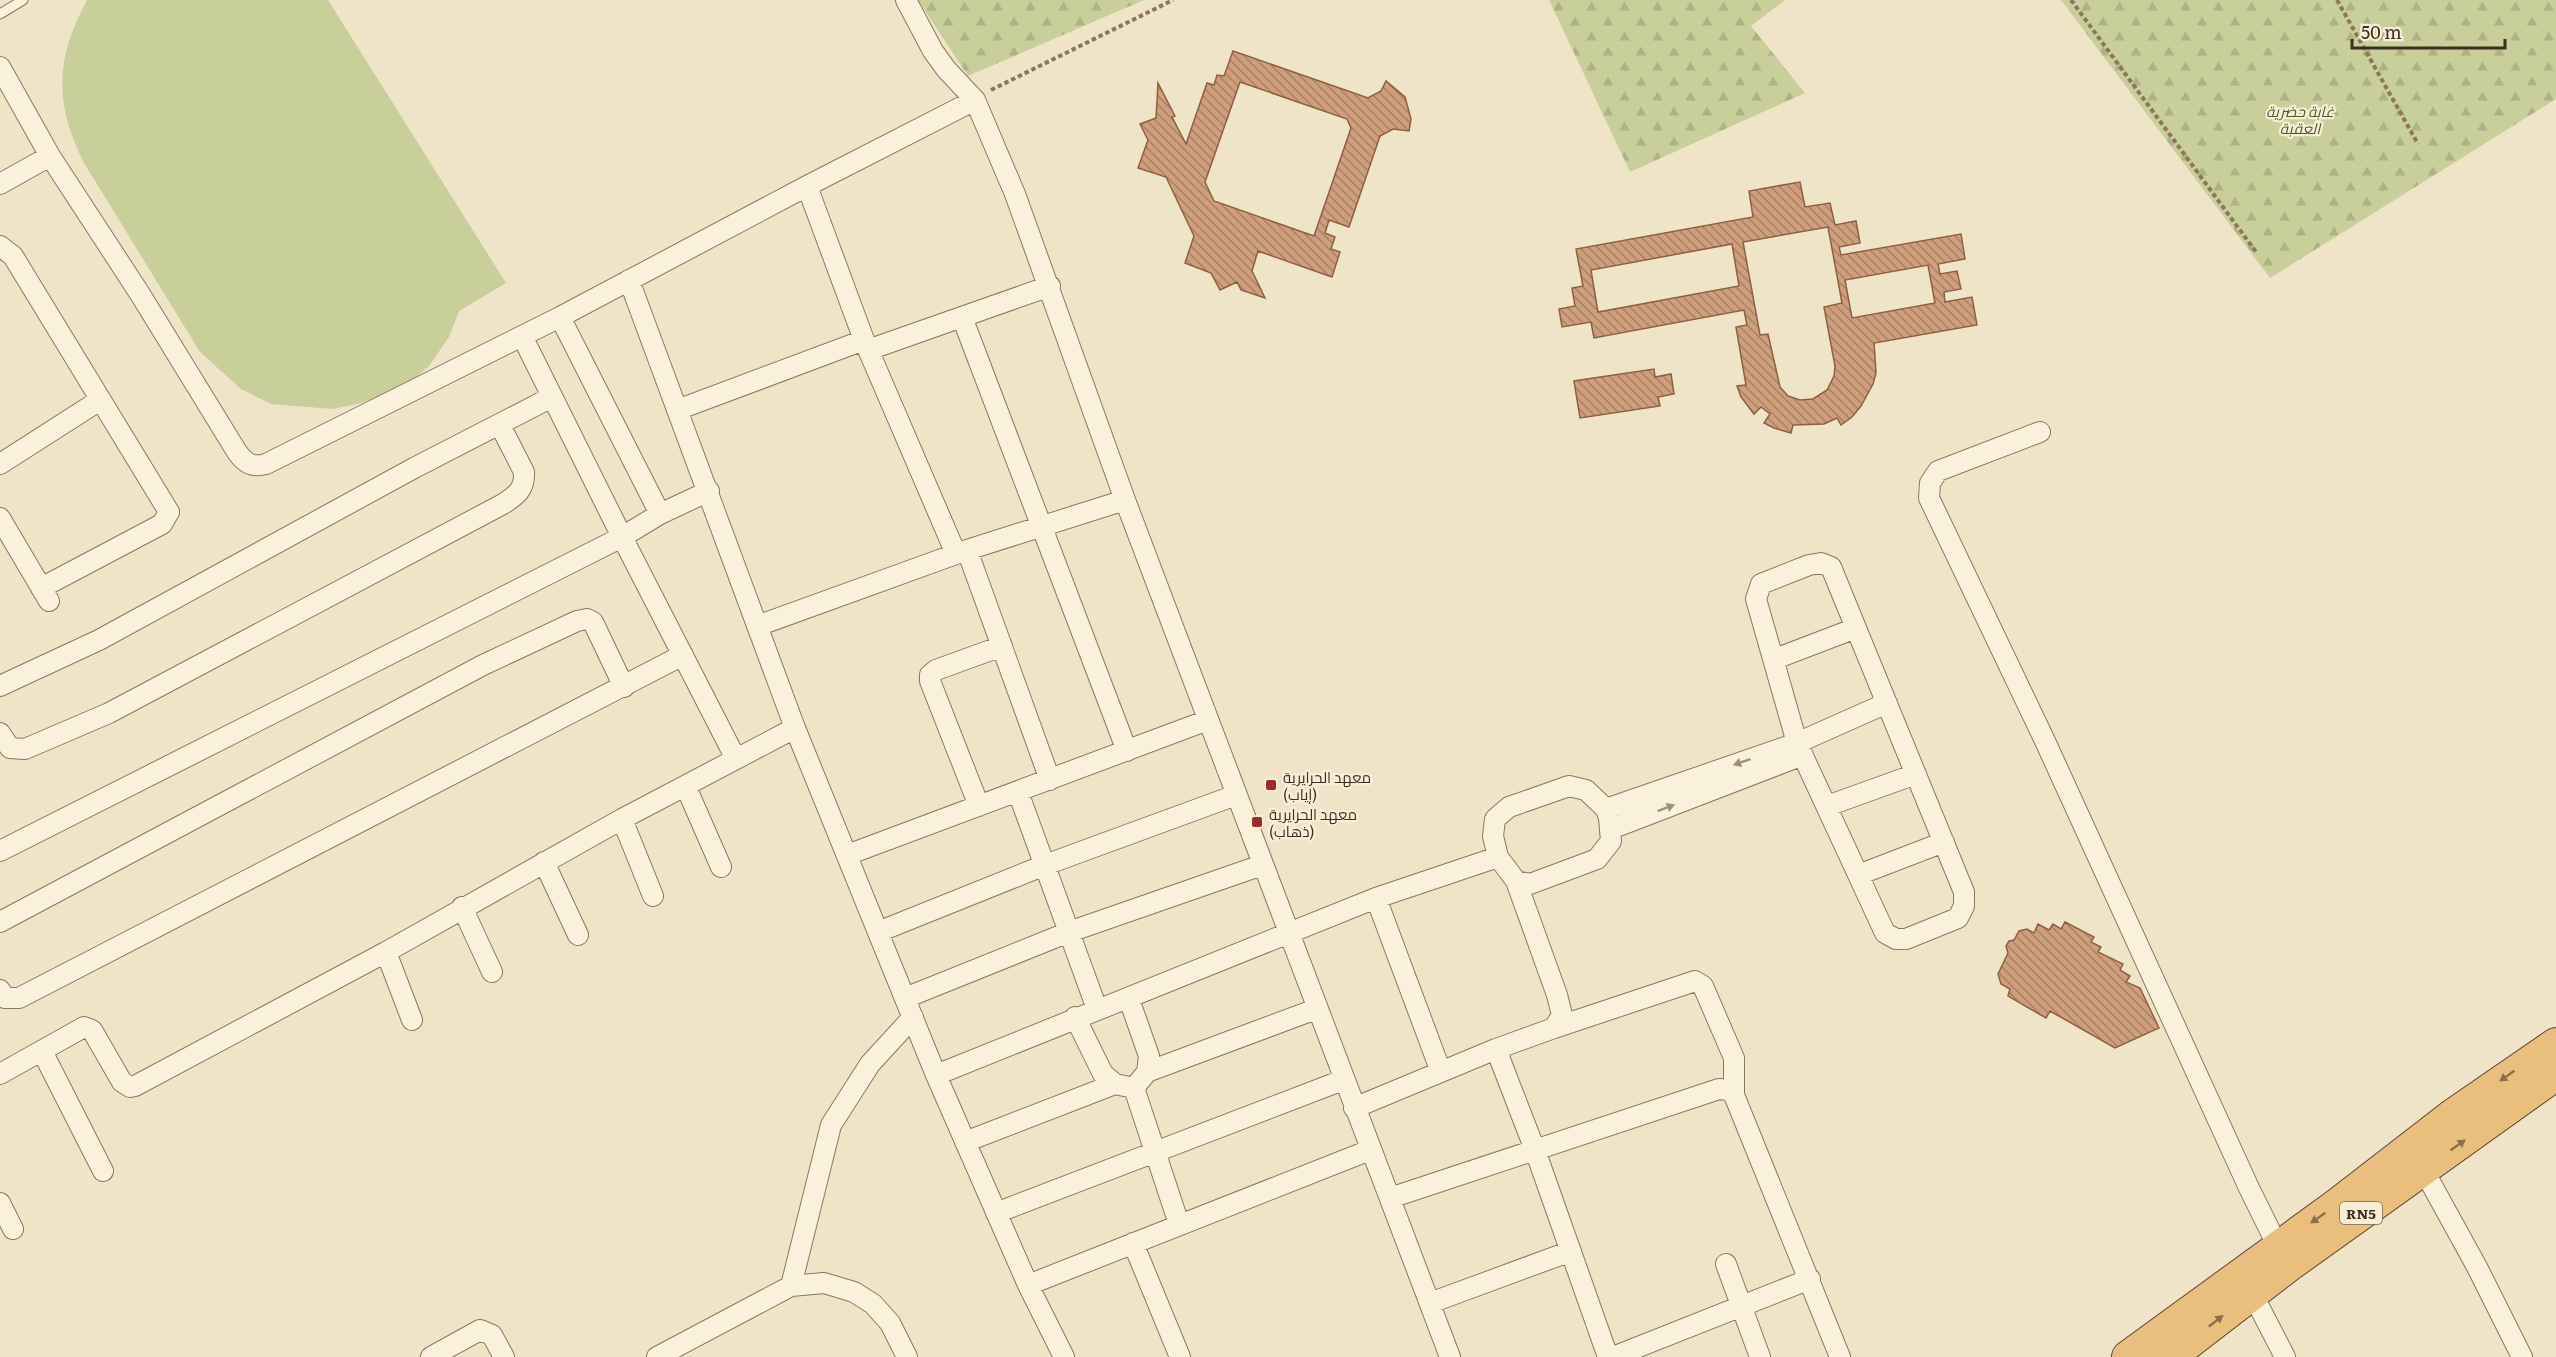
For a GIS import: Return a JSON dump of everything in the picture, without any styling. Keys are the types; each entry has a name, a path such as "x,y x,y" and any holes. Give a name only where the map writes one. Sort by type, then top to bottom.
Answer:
{"highway":[{"name":"RN5","path":"2169,1357 2252,1293 2282,1256 2338,1204 2453,1115 2556,1044"},
{"name":"RN5","path":"2128,1357 2282,1256 2423,1169 2553,1083"}],"street":[{"path":"906,0 933,51 975,100 1015,194 1050,286 1125,500 1316,1009 1450,1357"},
{"path":"0,67 5,88 140,294 237,452 249,465 266,464 560,317 975,100"},
{"path":"0,184 50,156"},
{"path":"807,186 866,345 962,552 1002,646 1050,780"},
{"path":"0,246 13,256 163,501 169,516 162,524 45,594 0,518"},
{"path":"630,280 795,728 936,1075 1028,1285 1064,1357"},
{"path":"678,410 866,345 962,317 1050,286"},
{"path":"560,317 660,514"},
{"path":"962,317 1126,751"},
{"path":"522,336 621,537 736,759"},
{"path":"0,686 99,640 414,468 552,397"},
{"path":"0,464 100,400"},
{"path":"0,734 10,748 25,749 109,713 503,504 523,488 524,472 500,425"},
{"path":"2040,432 1938,471 1930,483 1929,498 2050,752 2282,1256"},
{"path":"0,851 709,491"},
{"path":"757,626 962,552 1125,500"},
{"path":"1821,563 1831,567 1964,892 1964,906 1958,918 1906,939 1896,939 1885,933 1800,749 1775,659 1756,599 1761,584 1809,565 1821,563"},
{"path":"0,922 483,664 577,621 587,619 593,622 624,687"},
{"path":"1775,659 1856,628"},
{"path":"979,806 930,681 930,675 936,670 1002,646"},
{"path":"0,990 5,998 19,998 683,655"},
{"path":"1611,829 1800,749 1887,703"},
{"path":"847,855 1208,720"},
{"path":"0,1074 87,1028 92,1030 122,1082 130,1087 135,1086 386,952 462,907 622,819 795,728"},
{"path":"1606,809 1800,749"},
{"path":"1827,806 1916,774"},
{"path":"1516,881 1530,884 1597,859 1611,841 1611,829 1606,809 1586,790 1569,786 1509,807 1495,819 1493,836 1498,857 1516,881 1557,995 1562,1015 1554,1028"},
{"path":"686,787 721,867"},
{"path":"1018,792 1098,1009"},
{"path":"878,932 1045,865 1236,795"},
{"path":"622,819 653,896"},
{"path":"1858,874 1944,842"},
{"path":"936,1075 1075,1017 1129,999 1376,898 1498,857"},
{"path":"544,862 578,935"},
{"path":"905,998 1069,932 1262,865"},
{"path":"1376,898 1442,1072"},
{"path":"462,907 492,972"},
{"path":"386,952 412,1020"},
{"path":"1354,1108 1496,1049 1695,981 1703,986 1734,1058 1734,1095 1840,1357"},
{"path":"1129,999 1149,1056 1147,1072"},
{"path":"965,1142 1125,1086 1147,1072 1316,1009"},
{"path":"791,1286 831,1125 870,1064 913,1017"},
{"path":"1075,1017 1103,1074 1125,1086 1154,1153 1179,1224"},
{"path":"1496,1049 1611,1357 1810,1279"},
{"path":"42,1051 103,1171"},
{"path":"996,1213 1343,1080"},
{"path":"1390,1198 1719,1089 1728,1090 1734,1095"},
{"path":"1028,1285 1370,1150"},
{"path":"2423,1169 2477,1267 2522,1357"},
{"path":"0,1203 13,1229"},
{"path":"1133,1243 1180,1357"},
{"path":"1430,1304 1571,1251"},
{"path":"1726,1264 1760,1357"},
{"path":"657,1357 791,1286 824,1283 854,1292 873,1304 890,1323 907,1357"},
{"path":"2252,1293 2285,1357"},
{"path":"431,1357 480,1330 492,1335 504,1357"}],"lane":[{"path":"0,14 23,0"}],"path":[{"path":"975,100 1001,84 1173,0"},
{"path":"2071,0 2256,252"},
{"path":"2337,0 2418,144"}],"green space":[{"path":"87,0 328,0 506,283 459,311 449,337 429,366 415,378 388,394 332,409 271,404 241,389 200,352 84,163 74,141 63,101 62,81 69,42 76,21"},
{"path":"918,0 1144,0 968,76"},
{"path":"1549,0 1785,0 1751,26 1805,93 1630,172"},
{"name":"غابة حضرية العقبة","path":"2061,0 2556,0 2556,99 2270,278"}],"building":[{"path":"1233,51 1368,98 1381,91 1386,81 1405,97 1411,119 1409,131 1393,129 1380,136 1349,227 1329,220 1325,233 1335,237 1331,249 1340,252 1332,277 1258,251 1252,271 1265,298 1241,290 1237,282 1220,290 1211,273 1185,263 1194,236 1166,177 1138,168 1148,140 1140,124 1156,118 1158,83 1186,144 1207,83 1214,85 1217,75 1224,76","holes":["1240,82 1347,119 1351,128 1314,236 1214,201 1205,182"]},
{"path":"1800,182 1805,207 1830,203 1835,225 1856,221 1860,243 1839,247 1841,255 1961,234 1965,259 1938,264 1940,274 1957,271 1961,289 1944,292 1945,302 1972,297 1977,325 1874,343 1876,373 1873,384 1852,417 1841,425 1837,418 1824,424 1793,425 1791,433 1764,423 1770,414 1761,407 1754,414 1741,397 1737,386 1746,385 1736,327 1747,325 1744,310 1594,338 1591,322 1562,327 1559,309 1575,306 1572,288 1583,286 1576,249 1753,217 1749,191","holes":["1828,227 1842,303 1824,307 1835,366 1834,376 1827,390 1813,399 1800,400 1788,396 1780,387 1768,334 1760,335 1743,242","1732,244 1739,286 1598,312 1591,270","1928,265 1935,303 1852,318 1845,280"]},
{"path":"1654,369 1655,377 1671,374 1674,394 1658,397 1660,406 1580,418 1574,381"},
{"path":"2065,922 2094,937 2091,942 2101,947 2098,952 2123,964 2120,970 2130,976 2126,982 2140,988 2159,1028 2115,1048 2050,1011 2046,1018 2008,996 2010,989 2001,984 1998,974 2008,953 2006,946 2009,941 2014,940 2019,931 2027,929 2034,933 2038,924 2049,930 2053,924 2061,929"}],"place":[{"name":"معهد الحرايرية (إياب)","path":"1271,785"},
{"name":"معهد الحرايرية (ذهاب)","path":"1257,822"}]}
